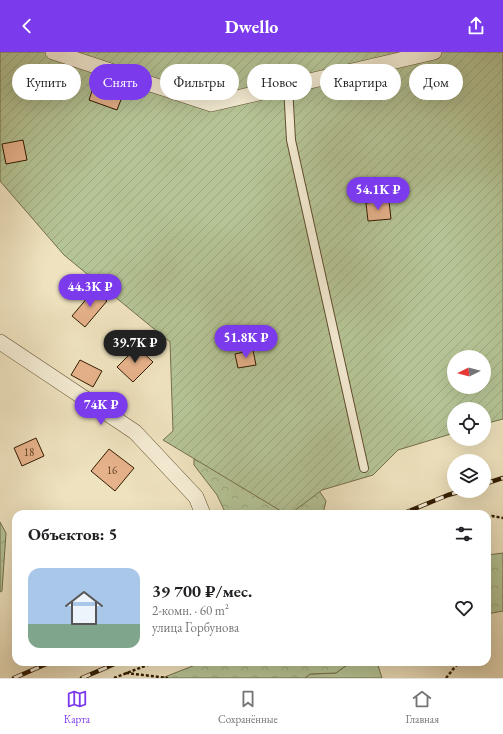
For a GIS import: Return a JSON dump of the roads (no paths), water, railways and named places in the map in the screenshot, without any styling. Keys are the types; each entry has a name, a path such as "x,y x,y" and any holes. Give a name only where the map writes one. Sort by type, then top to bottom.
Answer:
{"street":[{"path":"53,52 210,104 247,95"},
{"path":"312,80 434,52"},
{"path":"0,342 135,432 196,497 201,510"}],"lane":[{"path":"289,100 291,140 364,468"}],"railway":[{"path":"491,482 503,478"},
{"path":"412,510 447,495"},
{"path":"14,678 42,666"},
{"path":"82,678 110,666"}]}
